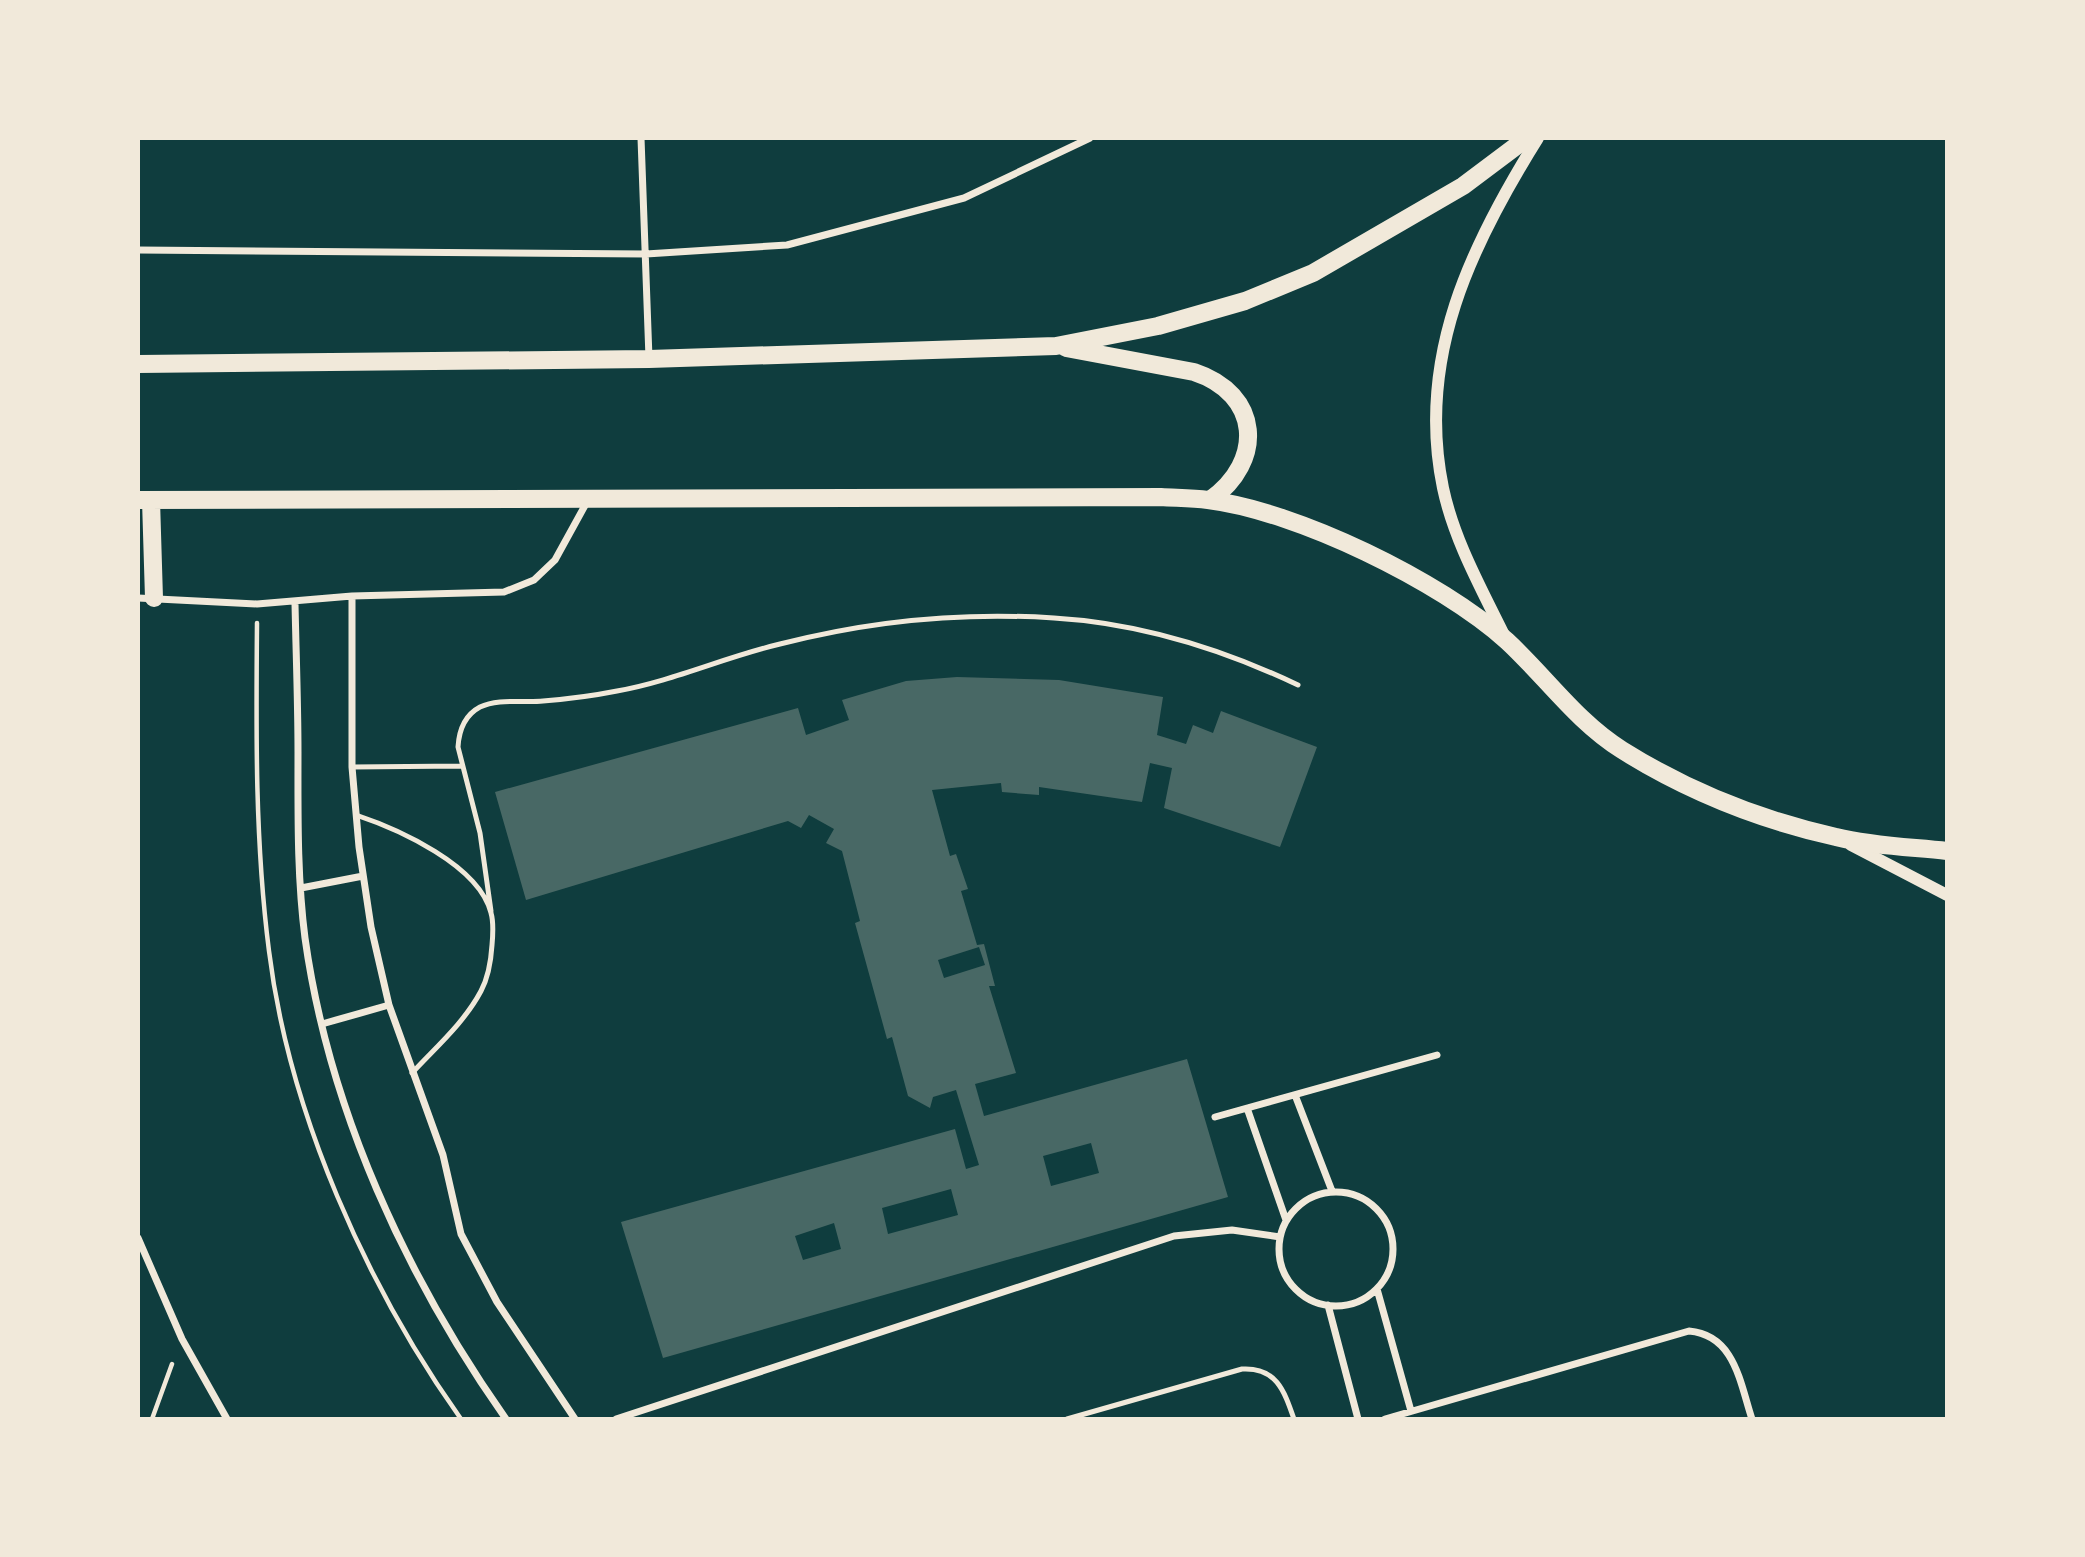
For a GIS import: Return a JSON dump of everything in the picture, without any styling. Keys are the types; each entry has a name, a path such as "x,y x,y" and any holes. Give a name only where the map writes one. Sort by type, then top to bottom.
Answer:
{"main road":[{"path":"138,364 649,359 1055,346 1171,322 1245,301 1314,273 1463,186 1527,138"},
{"path":"1055,346 1194,372 1211,378 1227,389 1239,403 1246,420 1247,448 1238,474 1210,500"},
{"path":"146,598 145,500 590,497 1161,497 1210,500 1314,531 1377,558 1450,600 1507,641 1558,698 1619,748 1687,788 1761,817 1839,838 1947,851"}],"street":[{"path":"641,138 649,359"},
{"path":"138,250 646,254 788,245 964,198 1090,138"},
{"path":"1507,641 1466,557 1443,488 1438,412 1441,360 1455,298 1479,238 1538,138"},
{"path":"146,598 295,603 352,596 504,592 534,580 555,560 590,497"},
{"path":"352,596 352,767 356,815 363,876 389,1005 443,1155 461,1234 504,1313 575,1419"},
{"path":"295,603 297,846 305,938 322,1024 348,1118 383,1203 468,1366 506,1419"},
{"path":"1839,838 1947,895"},
{"path":"301,888 363,876"},
{"path":"322,1024 389,1005"},
{"path":"1215,1116 1437,1055"},
{"path":"1295,1095 1332,1191"},
{"path":"1247,1108 1286,1220"},
{"path":"1332,1191 1362,1197 1385,1218 1394,1247 1392,1262 1377,1289 1363,1299 1346,1305 1328,1305 1313,1301 1289,1282 1282,1268 1280,1237 1286,1220 1310,1197 1332,1191"},
{"path":"616,1419 1174,1236 1232,1230 1280,1237"},
{"path":"138,1238 141,1252 182,1339 227,1419"},
{"path":"1377,1289 1411,1411"},
{"path":"1328,1305 1358,1419"},
{"path":"1385,1419 1689,1331 1710,1336 1727,1350 1752,1419"}],"lane":[{"path":"412,1073 468,1013 482,990 491,966 491,911 480,833 458,747 463,724 470,714 492,703 565,699 632,689 778,644 898,622 1010,616 1099,622 1199,645 1298,685"},
{"path":"352,767 462,766"},
{"path":"356,815 397,829 429,847 468,877 491,911"},
{"path":"1067,1419 1242,1369 1254,1368 1276,1379 1284,1389 1294,1419"}],"path":[{"path":"152,1419 182,1339"}],"building":[{"path":"957,677 1059,680 1163,697 1157,735 1186,744 1193,725 1213,733 1221,711 1317,747 1280,847 1164,808 1172,768 1150,763 1142,802 1039,787 1039,795 1002,792 1001,783 932,790 950,856 956,854 968,889 961,891 977,945 984,944 995,986 989,986 1016,1073 975,1084 984,1116 1187,1059 1228,1197 663,1358 621,1222 955,1129 966,1169 979,1165 956,1090 933,1097 930,1108 908,1096 892,1037 887,1039 855,923 860,921 842,851 826,843 834,829 809,815 801,828 788,821 526,900 495,792 798,708 806,735 849,720 842,700 906,681","holes":["979,947 985,965 944,978 938,960","1091,1143 1099,1173 1051,1186 1043,1156","951,1189 958,1215 888,1234 882,1208","834,1223 841,1249 803,1260 795,1236"]}]}
